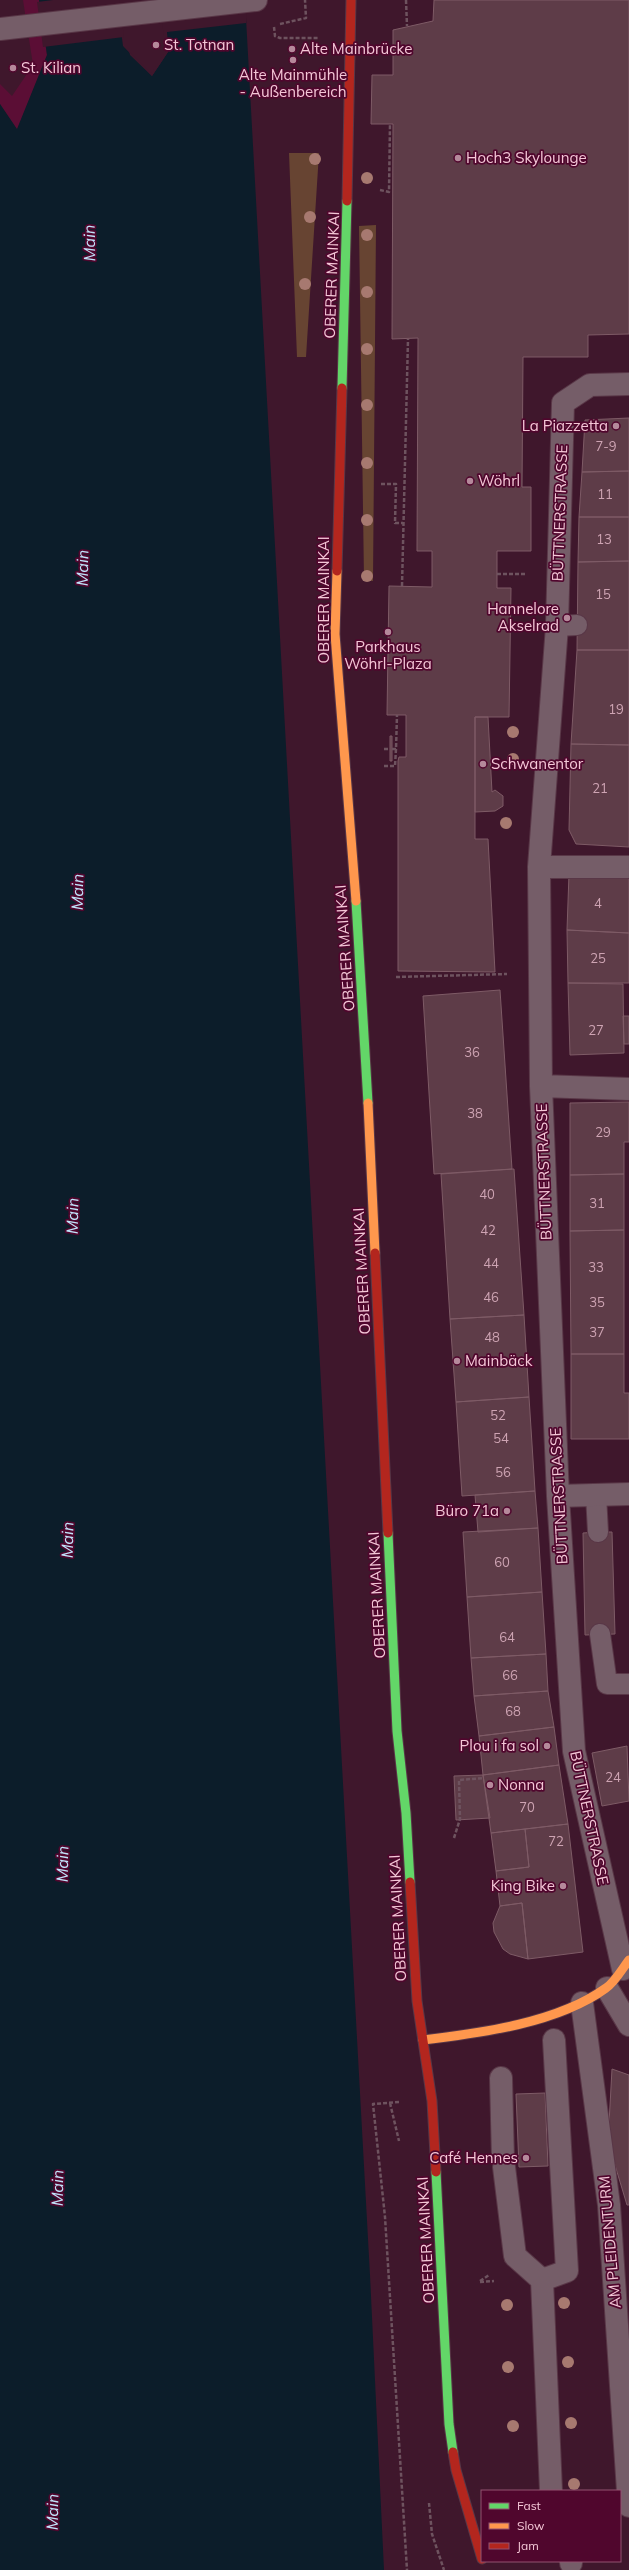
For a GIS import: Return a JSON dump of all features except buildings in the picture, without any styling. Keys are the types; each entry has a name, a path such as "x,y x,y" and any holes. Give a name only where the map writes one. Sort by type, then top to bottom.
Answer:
{"street":[{"path":"0,29 256,0"},
{"name":"OBERER MAINKAI","path":"351,0 352,69 335,634 362,981 397,1731 406,1813 417,2001 432,2101 449,2424 456,2470 481,2557"},
{"name":"BÜTTNERSTRASSE","path":"626,1965 587,1819 574,1751 558,1496 541,1086 539,868 567,626 563,403 590,385 629,384"},
{"path":"539,868 629,867"},
{"path":"541,1086 629,1089"},
{"path":"558,1496 629,1494"},
{"path":"423,2040 489,2032 540,2019 582,2003 607,1988 626,1965"},
{"path":"607,1988 629,2025"},
{"name":"AM PLEIDENTURM","path":"582,2003 609,2205 629,2506"},
{"path":"542,2280 567,2272 554,2040"},
{"path":"502,2078 503,2164 516,2256 542,2280 551,2490"}],"lane":[{"path":"596,1495 598,1532"},
{"path":"600,1634 607,1684 629,1684"}],"path":[{"path":"305,0 306,18 274,26 273,31 275,36 280,38 323,38"},
{"path":"406,0 408,26"},
{"path":"380,190 389,192 390,124"},
{"path":"402,586 408,339"},
{"path":"381,484 396,484 395,523 403,523"},
{"path":"497,574 528,574"},
{"path":"384,766 395,766 397,716"},
{"path":"384,749 396,749"},
{"path":"396,977 541,974"},
{"path":"454,1838 460,1820 459,1780 484,1778"},
{"path":"390,2103 373,2104 385,2217 407,2570"}],"shaded area":[{"path":"23,0 39,0 47,55 17,130 0,104 0,84 12,96 33,65"},
{"path":"289,153 319,153 306,357 297,357"},
{"path":"376,225 373,581 364,580 359,226"}],"water":[{"name":"Main","path":"39,0 117,0 123,46 152,76 168,52 167,32 245,0 370,2275 384,2570 0,2570 0,104 17,129 47,55"}],"pier":[{"path":"53,0 119,0 124,37 43,47 37,2"},
{"path":"159,0 247,0 246,23 167,32 168,52 152,76 130,55 129,51 151,73 166,51"}],"traffic: fast":[{"path":"342,388 347,201"},
{"path":"356,901 368,1103"},
{"path":"388,1533 397,1731 406,1813 410,1882"},
{"path":"436,2172 449,2424 453,2452"}],"traffic: slow":[{"path":"337,571 335,634 356,901"},
{"path":"368,1103 375,1253"},
{"path":"423,2040 494,2030 542,2018 565,2010 587,2000 606,1988 615,1979 629,1960"}],"traffic: jam":[{"path":"347,201 351,0"},
{"path":"337,571 342,388"},
{"path":"375,1253 388,1533"},
{"path":"410,1882 417,2001 432,2101 436,2172"},
{"path":"453,2452 456,2470 481,2556"}],"place":[{"name":"St. Totnan","path":"156,45"},
{"name":"Alte Mainbrücke","path":"292,49"},
{"name":"Alte Mainmühle - Außenbereich","path":"293,60"},
{"name":"St. Kilian","path":"13,68"},
{"name":"Hoch3 Skylounge","path":"458,158"},
{"name":"La Piazzetta","path":"616,426"},
{"name":"Wöhrl","path":"470,481"},
{"name":"Hannelore Akselrad","path":"567,618"},
{"name":"Parkhaus Wöhrl-Plaza","path":"388,632"},
{"name":"Schwanentor","path":"483,764"},
{"name":"Mainbäck","path":"457,1361"},
{"name":"Büro 71a","path":"507,1511"},
{"name":"Plou i fa sol","path":"547,1746"},
{"name":"Nonna","path":"490,1785"},
{"name":"King Bike","path":"563,1886"},
{"name":"Café Hennes","path":"526,2158"}]}
